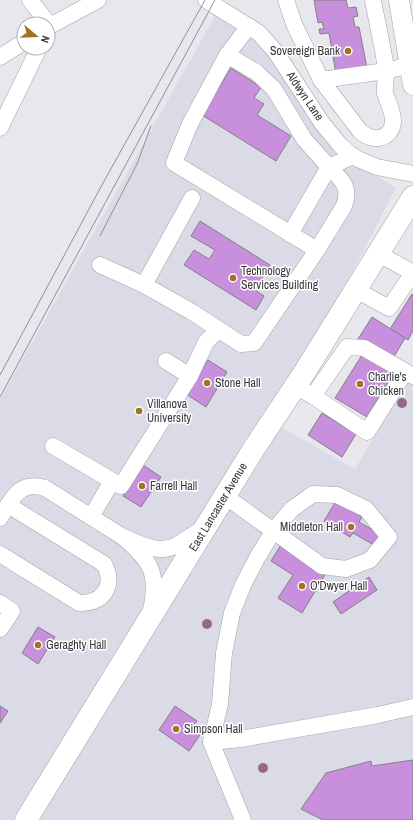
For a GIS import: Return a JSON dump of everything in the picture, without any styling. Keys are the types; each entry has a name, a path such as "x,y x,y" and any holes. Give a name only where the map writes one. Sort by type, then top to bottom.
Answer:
{"highway":[{"name":"East Lancaster Avenue","path":"26,820 253,450 304,391 328,335 413,197"}],"main road":[{"path":"399,0 408,32 413,85"}],"street":[{"path":"30,0 41,16"},
{"path":"56,24 98,0"},
{"name":"Aldwyn Lane","path":"206,0 259,33 275,51 322,123 340,145 358,159 377,167 413,174"},
{"path":"286,0 294,24 321,80 360,131 370,138 376,138 386,134 393,124 392,113 385,92 386,71 373,0"},
{"path":"249,26 227,55 190,124 174,163 317,250"},
{"path":"0,57 16,47"},
{"path":"100,265 144,284 192,312 241,344 254,343 317,250 344,206 347,191 344,183 304,139 288,109 274,89 256,72 227,55"},
{"path":"0,128 35,56"},
{"path":"321,80 386,71 410,65"},
{"path":"290,234 329,167 354,156"},
{"path":"144,284 192,198"},
{"path":"356,290 389,308 413,273 379,254"},
{"path":"53,446 121,486 190,376 206,342 218,330"},
{"path":"328,335 348,347 364,348 409,374 367,432 304,391 348,347"},
{"path":"166,361 190,376"},
{"path":"91,517 112,481"},
{"path":"0,554 79,603 94,602 105,592 109,578 108,570 104,564 4,512 17,493 23,488 30,486 44,488 123,537 146,559 152,572 155,586 150,619"},
{"path":"225,496 274,530 322,566 346,569 370,560 389,537 366,509 337,494 313,494 292,509 274,530 246,578 232,613 224,653 220,704 211,742 243,820"},
{"path":"123,537 152,549 164,549 177,545 206,528"},
{"path":"0,603 12,611 0,629"},
{"path":"211,742 256,737 378,715 413,707"}],"shaded area":[{"name":"Villanova University","path":"216,14 250,35 372,173 396,188 302,369 272,422 355,469 411,375 413,376 413,820 0,820 0,400"}],"building":[{"name":"Sovereign Bank","path":"314,0 346,0 348,8 356,7 358,16 353,17 355,27 359,27 367,68 336,74 329,33 320,34 319,29 324,29 322,22 318,23"},
{"path":"231,68 261,87 254,98 264,104 257,115 291,136 276,161 202,115"},
{"name":"Technology Services Building","path":"200,221 270,265 255,290 264,296 256,310 184,265 194,250 209,259 215,250 191,236"},
{"path":"412,294 413,331 408,340 390,329"},
{"path":"372,317 405,338 392,360 358,339"},
{"path":"362,355 393,374 367,417 335,398"},
{"name":"Stone Hall","path":"208,360 227,372 206,407 186,394"},
{"path":"322,413 356,434 342,457 308,435"},
{"name":"Farrell Hall","path":"143,465 161,477 141,507 123,496"},
{"name":"Middleton Hall","path":"336,501 362,517 359,522 380,534 374,545 353,533 350,537 324,521"},
{"name":"O'Dwyer Hall","path":"281,545 326,573 302,613 278,598 293,575 271,561"},
{"path":"369,577 377,590 341,614 333,602"},
{"name":"Geraghty Hall","path":"38,627 55,637 38,664 22,653"},
{"path":"0,706 8,711 0,723"},
{"name":"Simpson Hall","path":"175,706 197,721 191,728 200,735 189,751 159,730"},
{"path":"413,760 413,820 323,820 301,809 326,773 371,761 372,766"}],"tram line":[{"path":"0,375 103,183 205,0"},
{"path":"0,397 215,0"},
{"path":"100,236 137,164 151,126"}],"place":[{"name":"Sovereign Bank","path":"348,51"},
{"name":"Technology Services Building","path":"233,278"},
{"name":"Stone Hall","path":"207,383"},
{"name":"Charlie's Chicken","path":"360,384"},
{"name":"Villanova University","path":"139,411"},
{"name":"Farrell Hall","path":"142,486"},
{"name":"Middleton Hall","path":"351,527"},
{"name":"O'Dwyer Hall","path":"302,586"},
{"name":"Geraghty Hall","path":"38,645"},
{"name":"Simpson Hall","path":"176,729"}]}
